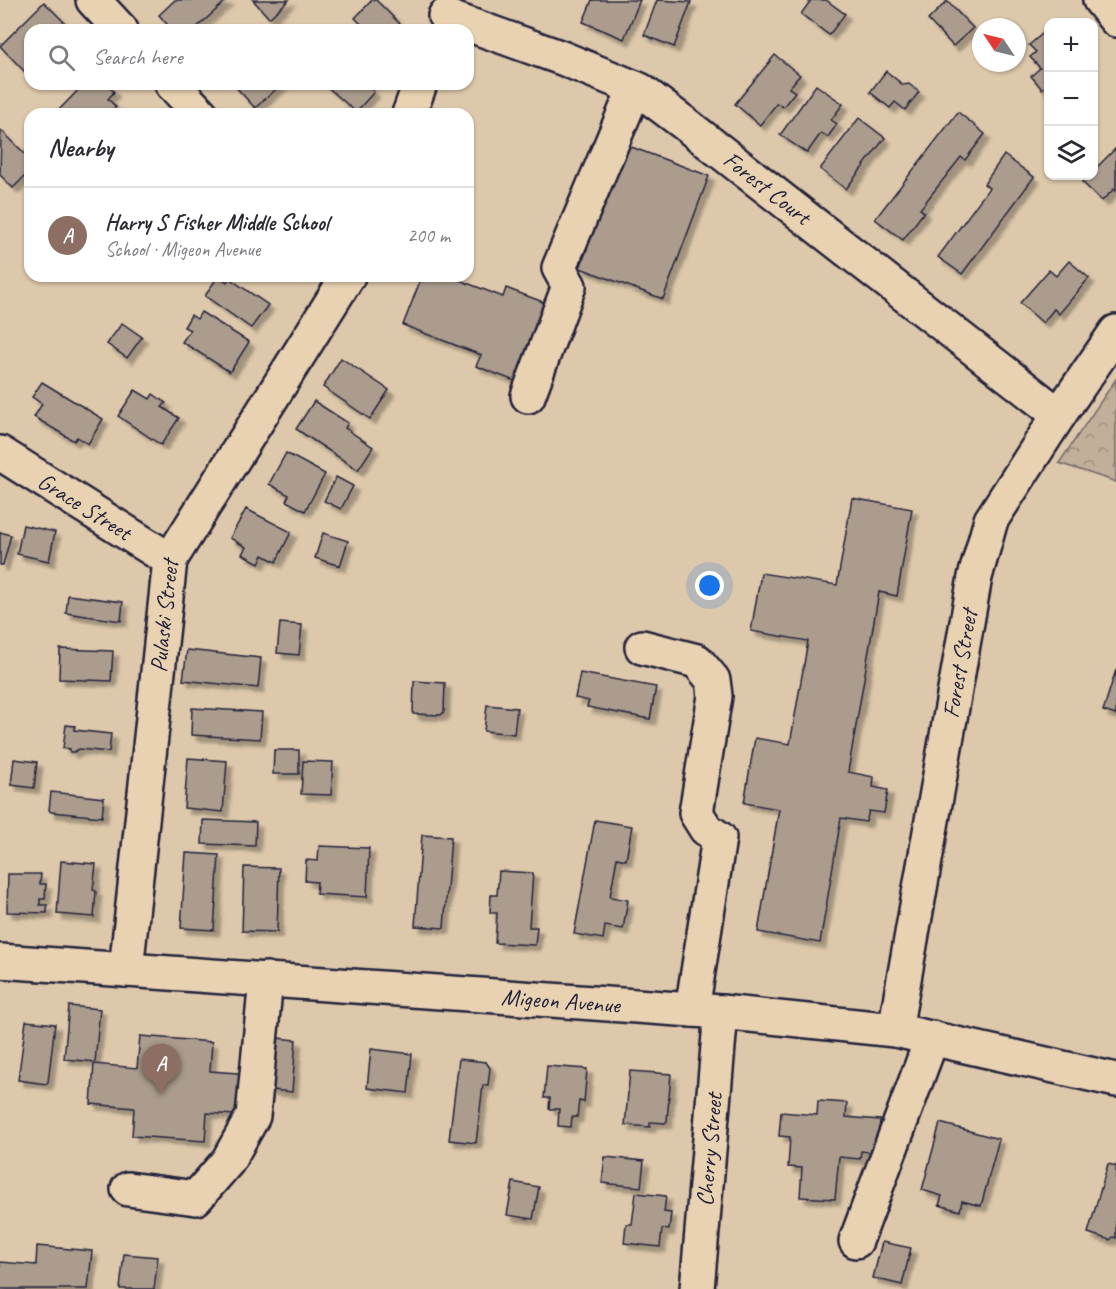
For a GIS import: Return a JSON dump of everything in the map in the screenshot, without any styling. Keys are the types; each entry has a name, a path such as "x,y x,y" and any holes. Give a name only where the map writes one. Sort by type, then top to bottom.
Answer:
{"street":[{"path":"93,0 115,24"},
{"path":"1100,0 1116,20"},
{"name":"Forest Court","path":"445,15 469,24"},
{"name":"Forest Court","path":"474,26 635,88 684,123 1059,415"},
{"path":"528,396 569,286 559,268 635,88"},
{"path":"178,90 195,108"},
{"path":"411,108 418,90"},
{"name":"Pulaski Street","path":"126,970 170,560 344,282"},
{"name":"Forest Street","path":"895,1030 975,578 991,520 1116,332"},
{"name":"Grace Street","path":"0,453 170,560"},
{"name":"Cherry Street","path":"642,647 697,661 713,680 715,696 696,813 706,829 719,838 707,1011 697,1289"},
{"name":"Migeon Avenue","path":"0,961 707,1011 895,1030 1116,1080"},
{"path":"128,1189 196,1198 228,1161 253,1116 266,979"},
{"path":"856,1241 932,1038"}],"green space":[{"path":"1116,379 1116,482 1059,463"}],"building":[{"path":"175,0 227,0 201,24 167,24 159,15"},
{"path":"253,0 289,0 269,18"},
{"path":"372,0 376,0 400,24 361,24 355,18"},
{"path":"592,0 640,0 624,39 583,22"},
{"path":"657,0 691,2 674,47 644,35"},
{"path":"811,0 826,0 845,14 829,35 801,14"},
{"path":"947,1 972,29 953,46 928,20"},
{"path":"44,2 66,24 24,24 24,71 0,46"},
{"path":"1044,32 1044,87 1042,89 1031,76 1040,68 1030,57 1036,52 1029,45"},
{"path":"775,55 800,75 789,88 795,92 783,107 777,103 760,125 735,104"},
{"path":"886,71 903,85 909,84 919,92 905,110 895,102 890,108 870,92"},
{"path":"816,85 843,104 831,120 837,124 828,137 821,133 807,153 780,135"},
{"path":"78,90 112,90 114,92 108,99 115,108 61,108"},
{"path":"238,90 275,90 255,108"},
{"path":"331,90 372,90 374,92 360,108 351,108"},
{"path":"958,112 985,134 965,160 961,157 920,209 924,212 903,240 875,219"},
{"path":"859,118 885,138 846,189 820,169"},
{"path":"1,130 24,153 24,177 13,188 0,175"},
{"path":"626,145 709,176 663,299 580,268"},
{"path":"1116,148 1116,191 1114,189 1102,201 1082,182 1098,180 1098,166"},
{"path":"1004,155 1034,177 962,274 938,257 989,188 984,184"},
{"path":"1069,261 1089,278 1059,314 1054,309 1043,323 1020,303 1049,270 1056,276"},
{"path":"214,282 235,282 268,305 251,328 205,296"},
{"path":"420,282 464,282 503,297 506,288 551,305 520,383 476,366 481,355 403,325"},
{"path":"201,312 249,342 230,372 182,342 190,330 184,327 191,315 197,319"},
{"path":"122,323 142,337 127,358 107,344"},
{"path":"341,358 389,390 370,419 323,387"},
{"path":"42,382 103,419 88,444 77,437 74,441 34,417 42,404 32,397"},
{"path":"135,390 150,399 153,394 166,403 162,407 179,418 161,445 118,416"},
{"path":"314,401 348,423 345,428 373,447 358,470 296,429"},
{"path":"286,453 325,474 305,511 286,501 289,495 269,484"},
{"path":"336,477 353,486 341,509 324,501"},
{"path":"852,498 912,509 897,596 879,592 848,772 874,777 873,787 888,790 884,813 869,811 866,822 841,818 820,943 758,932 779,809 744,803 755,738 790,744 808,641 751,631 761,573 837,585"},
{"path":"246,509 291,532 276,562 263,555 259,563 242,554 246,547 230,538"},
{"path":"23,525 55,532 49,561 17,554"},
{"path":"0,532 11,535 3,565 0,565"},
{"path":"323,533 348,541 340,566 315,558"},
{"path":"68,595 123,602 121,621 66,613"},
{"path":"280,623 302,625 299,655 277,653"},
{"path":"60,649 113,651 111,681 59,679"},
{"path":"187,650 261,658 258,688 183,680"},
{"path":"1116,670 1116,715 1103,711"},
{"path":"580,673 656,687 650,719 587,707 589,701 575,698"},
{"path":"414,681 445,683 444,712 441,715 413,714"},
{"path":"487,705 517,708 514,734 484,731"},
{"path":"192,708 262,712 260,739 191,735"},
{"path":"66,725 75,726 74,730 111,734 109,752 79,749 70,752 70,749 63,748"},
{"path":"274,750 299,750 299,774 273,774"},
{"path":"188,758 227,761 223,812 184,808"},
{"path":"14,759 37,762 34,788 11,785"},
{"path":"303,761 333,762 331,795 301,794"},
{"path":"51,792 104,798 102,817 51,812 49,810"},
{"path":"203,820 256,822 255,846 202,844"},
{"path":"595,820 632,826 626,860 617,858 610,897 628,900 623,929 605,926 603,939 574,934"},
{"path":"422,835 451,837 444,928 415,926"},
{"path":"319,846 369,848 367,897 316,894 317,882 305,881 306,860 318,861"},
{"path":"186,853 219,855 214,930 181,928"},
{"path":"61,861 96,864 93,890 96,891 94,917 57,914"},
{"path":"244,867 279,868 277,932 242,931"},
{"path":"499,871 533,873 529,927 537,927 535,945 495,943 497,913 490,913 491,895 497,895"},
{"path":"8,874 41,874 40,884 46,884 45,899 40,899 40,905 47,905 47,913 7,912"},
{"path":"69,1006 100,1009 95,1062 64,1059"},
{"path":"26,1021 55,1024 46,1084 18,1080"},
{"path":"140,1036 212,1042 210,1071 252,1074 248,1116 207,1113 205,1141 132,1136 134,1108 91,1104 94,1064 137,1068"},
{"path":"268,1037 296,1040 292,1092 263,1089"},
{"path":"371,1049 412,1054 408,1093 367,1088"},
{"path":"459,1059 486,1062 490,1068 488,1085 483,1085 476,1143 449,1140"},
{"path":"547,1066 587,1069 584,1102 579,1101 577,1117 572,1117 571,1127 558,1126 559,1109 549,1109 550,1098 544,1098"},
{"path":"630,1071 671,1074 665,1123 650,1122 650,1127 625,1125"},
{"path":"818,1101 847,1103 846,1117 880,1120 877,1153 861,1151 860,1159 839,1157 835,1199 800,1197 802,1168 788,1167 790,1137 779,1136 781,1112 817,1115"},
{"path":"940,1123 999,1139 981,1206 962,1201 960,1211 939,1205 942,1196 922,1190"},
{"path":"605,1157 644,1161 641,1187 602,1183"},
{"path":"1108,1164 1116,1166 1116,1238 1113,1237 1110,1240 1088,1233"},
{"path":"513,1182 539,1187 533,1219 507,1215"},
{"path":"636,1193 666,1196 664,1212 671,1213 669,1230 662,1229 660,1247 624,1243 626,1224 632,1224"},
{"path":"882,1242 911,1248 902,1285 873,1278"},
{"path":"37,1246 92,1251 88,1289 0,1289 0,1262 36,1265"},
{"path":"124,1254 158,1257 154,1289 120,1289"}],"place":[{"name":"Harry S Fisher Middle School","path":"161,1094"}]}
